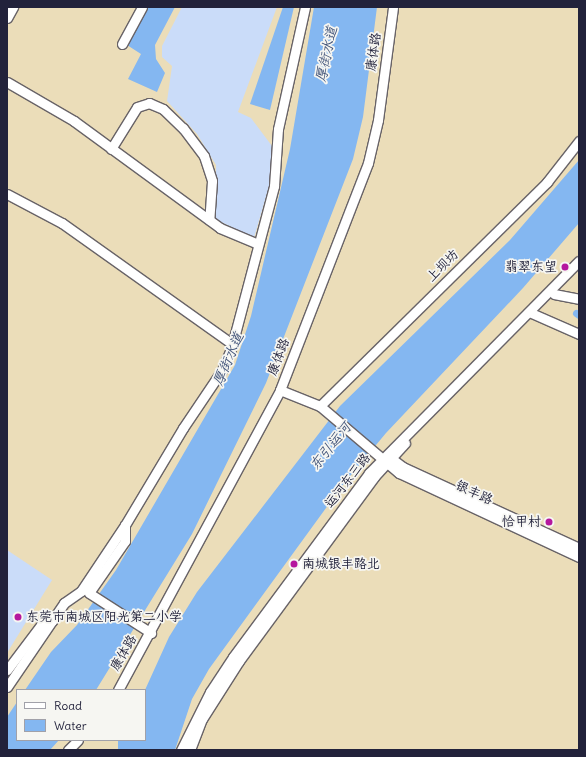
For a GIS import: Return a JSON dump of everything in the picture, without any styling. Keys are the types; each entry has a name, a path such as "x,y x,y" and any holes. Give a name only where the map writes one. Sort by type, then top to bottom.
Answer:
{"street":[{"path":"7,18 13,7"},
{"path":"122,44 142,7"},
{"path":"7,687 48,630 64,603 81,591 125,525 183,428 222,370 232,344 274,186 278,129 305,7"},
{"name":"康体路","path":"119,689 280,390 370,156 378,120 393,7"},
{"path":"7,82 74,121 209,220 240,238 258,244"},
{"path":"111,149 137,107 149,103 163,109 183,128 204,156 212,181 209,220"},
{"name":"上坝坊","path":"320,406 547,182 579,141"},
{"path":"7,194 62,223 232,344"},
{"name":"运河东三路","path":"181,750 199,711 232,657 386,460 531,313 579,261"},
{"name":"运河东三路","path":"531,313 579,270"},
{"path":"554,294 579,299"},
{"path":"531,313 579,334"},
{"path":"280,390 320,406 386,460"},
{"name":"运河东三路","path":"190,750 202,719 239,661 386,460"},
{"name":"银丰路","path":"386,460 403,466 579,548"},
{"name":"银丰路","path":"386,460 399,473 579,557"},
{"path":"125,525 125,541 89,593 150,633"},
{"path":"7,670 41,625 52,621"},
{"path":"68,750 77,741"}],"shaded area":[{"path":"182,7 277,7 238,112 251,118 272,146 270,183 254,238 215,219 216,165 197,134 167,101 172,66 162,57 162,46"},
{"name":"东莞市南城区阳光第二小学","path":"7,550 52,580 7,653"}],"water":[{"path":"147,7 175,7 155,45 156,59 165,73 157,92 128,79 141,54 127,45"},
{"path":"283,7 294,7 270,110 250,104"},
{"name":"厚街水道","path":"314,7 377,7 363,117 353,159 266,383 192,534 97,689 26,689 51,652 77,625 116,570 235,365 251,316 290,149"},
{"name":"东引运河","path":"579,160 579,223 523,288 386,433 342,486 209,669 192,699 175,750 118,750 118,741 146,741 145,689 169,637 197,592 340,406 510,240"},
{"path":"16,704 16,741 58,741 50,750 7,750 7,717"}],"place":[{"name":"翡翠东望","path":"565,267"},
{"name":"恰甲村","path":"549,522"},
{"name":"南城银丰路北","path":"294,564"},
{"name":"东莞市南城区阳光第二小学","path":"18,617"}]}
